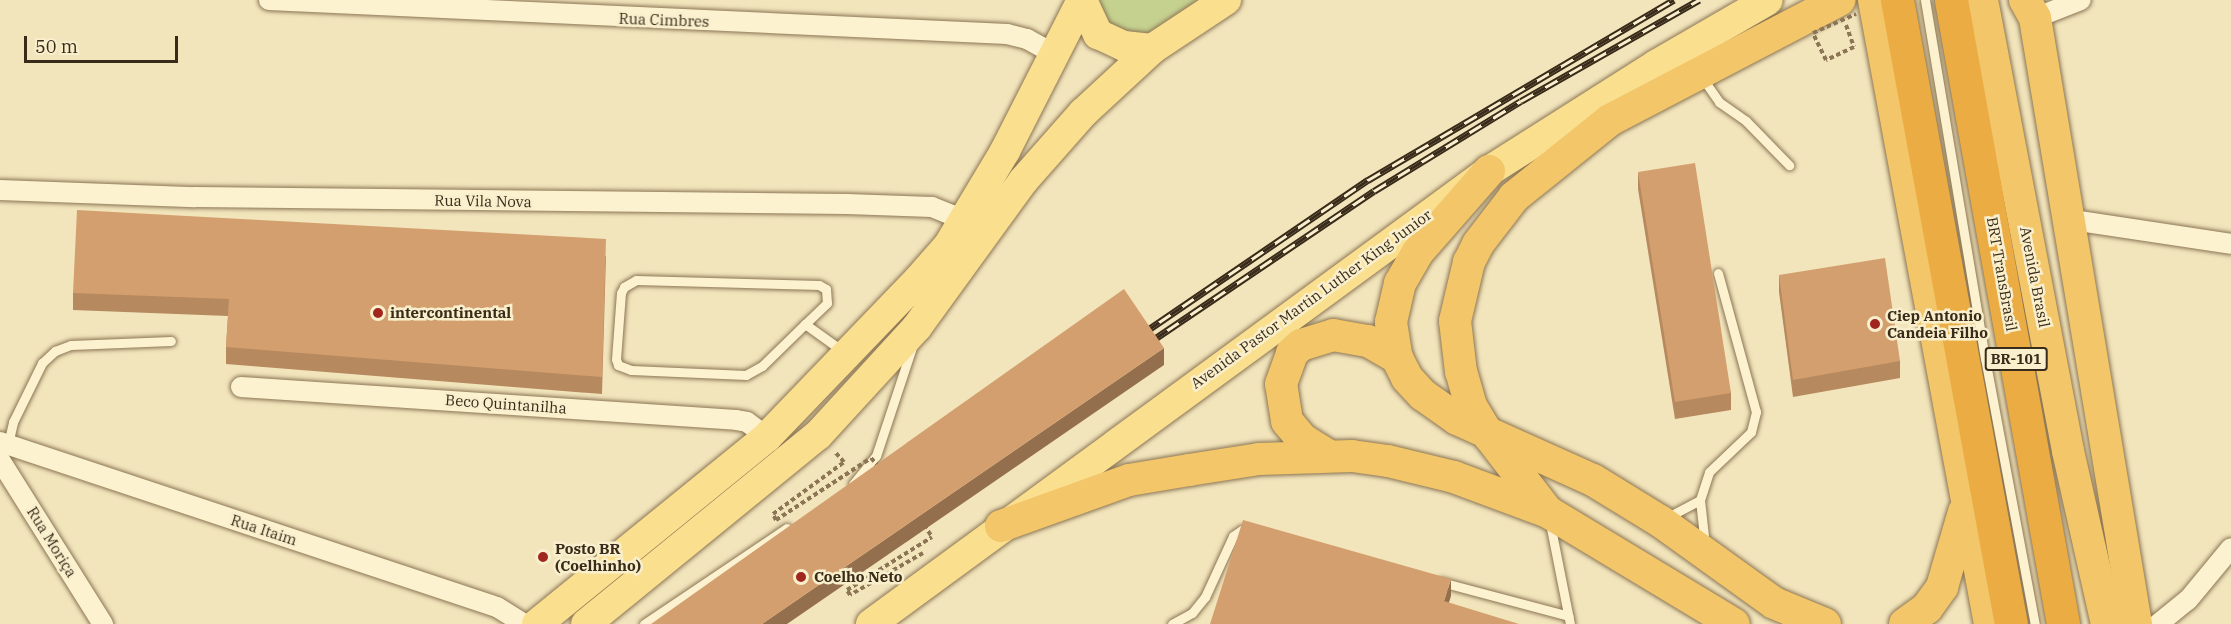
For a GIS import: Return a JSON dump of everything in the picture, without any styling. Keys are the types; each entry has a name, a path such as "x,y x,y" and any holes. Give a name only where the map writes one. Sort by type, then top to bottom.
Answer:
{"highway":[{"name":"BR-101","path":"1897,0 2011,624"},
{"name":"BR-101","path":"1951,0 2063,624"},
{"path":"1548,512 1489,436 1471,406 1455,340 1461,287 1478,244 1514,197 1553,162 1610,120 1700,74 1857,5 1868,44 1967,500 1990,624"},
{"name":"Avenida Brasil","path":"1983,8 2068,451 2107,624"},
{"path":"2030,9 2136,624"},
{"path":"1489,171 1418,252 1400,283 1391,322 1397,358 1407,378 1423,395 1489,436 1593,480 1660,521 1774,603 1825,624"},
{"path":"1329,456 1302,439 1287,421 1281,384 1292,353 1301,345 1333,335 1368,341 1397,358"},
{"path":"1001,526 1130,480 1259,459 1329,456 1420,468 1548,512 1734,624"},
{"path":"1905,624 1927,608 1942,587 1967,500"}],"main road":[{"path":"1082,0 1098,34 1114,43 1152,49"},
{"path":"537,624 767,437 849,356 948,246 1005,151 1082,0"},
{"path":"586,624 818,435 917,327 1023,181 1083,113 1152,49 1226,0"},
{"name":"Avenida Pastor Martin Luther King Junior","path":"871,624 1001,526 1489,171 1656,65 1768,0"}],"street":[{"name":"Rua Cimbres","path":"269,0 403,4 1007,34 1027,39 1054,54"},
{"path":"2030,9 2081,0"},
{"name":"Rua Vila Nova","path":"0,190 207,197 847,204 932,207 964,220"},
{"path":"2066,219 2231,244"},
{"name":"Beco Quintanilha","path":"241,387 736,420 747,422 767,437"},
{"name":"Rua Moriça","path":"3,449 103,624"},
{"name":"Rua Itaim","path":"3,449 497,607 524,624"},
{"path":"2158,624 2188,600 2231,548"}],"lane":[{"name":"BRT TransBrasil","path":"1925,0 1939,72 1985,358 2035,624"},
{"path":"1700,74 1719,102 1746,122 1789,165"},
{"path":"1706,553 1700,500 1709,472 1751,432 1756,412 1718,273"},
{"path":"636,280 819,285 826,289 827,303 805,324 762,366 746,375 631,370 618,365 616,359 621,293 624,286 636,280"},
{"path":"805,324 849,356"},
{"path":"844,491 876,456 901,388 917,327"},
{"path":"3,449 13,422 42,363 55,351 71,345 171,341"},
{"path":"1660,521 1700,500"},
{"path":"1433,580 1570,620 1548,512"},
{"path":"644,624 801,519"},
{"path":"1172,624 1192,613 1205,597 1233,536 1242,530 1264,535"},
{"path":"2045,589 2051,624"}],"path":[{"path":"1857,5 1813,33 1826,60 1868,44"},
{"path":"844,462 773,514 776,520 871,458 884,473"},
{"path":"921,521 932,537 847,590 850,595 924,552 941,572"}],"green space":[{"path":"1100,0 1200,0 1142,37 1105,37"}],"building":[{"path":"1695,163 1731,393 1675,402 1638,172"},
{"name":"intercontinental","path":"77,210 606,239 602,377 226,347 229,299 73,293"},
{"path":"1885,258 1900,361 1793,380 1779,275"},
{"path":"1124,289 1164,348 762,624 651,624"},
{"path":"1243,520 1451,579 1444,601 1519,624 1210,624"}],"railway":[{"path":"1136,338 1368,180 1674,0"},
{"path":"1144,346 1374,191 1521,101 1699,0"}],"place":[{"name":"intercontinental","path":"378,313"},
{"name":"Ciep Antonio Candeia Filho","path":"1875,324"},
{"name":"Posto BR (Coelhinho)","path":"543,557"},
{"name":"Coelho Neto","path":"801,577"}]}
